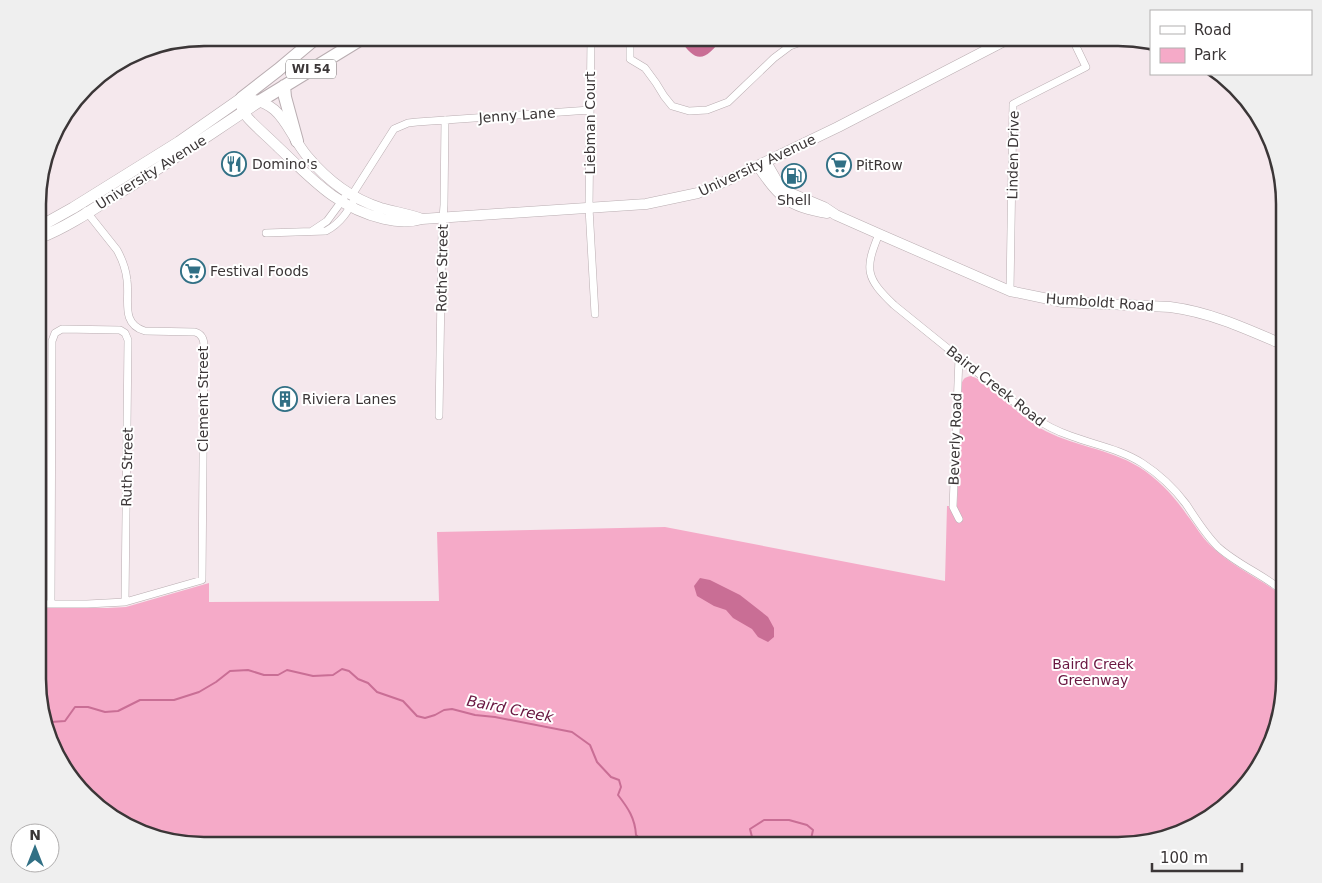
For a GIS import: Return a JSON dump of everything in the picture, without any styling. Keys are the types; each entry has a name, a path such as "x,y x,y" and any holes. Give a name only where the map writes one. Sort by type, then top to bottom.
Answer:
{"highway":[{"name":"WI 54","path":"242,98 305,47"},
{"name":"WI 54","path":"260,101 348,47"},
{"path":"284,86 284,97 297,141"}],"main road":[{"name":"University Avenue","path":"243,112 311,179 346,205 375,216 396,221 413,222 422,219 646,204 698,194 838,127 994,46"},
{"path":"243,112 242,98 260,101 282,118 308,156 334,183 352,195 378,207 422,219"},
{"name":"University Avenue","path":"46,235 59,229 84,208 242,98"},
{"name":"University Avenue","path":"46,224 84,208 156,170 260,101"},
{"name":"Humboldt Road","path":"762,164 792,194 824,207 835,215 1010,291 1063,302 1187,309 1217,318 1275,341"}],"street":[{"path":"630,47 630,60 645,68 672,106 689,111 698,111 707,110 728,102 774,58 790,46"},
{"name":"Linden Drive","path":"1010,291 1013,104 1086,67 1076,46"},
{"name":"Liebman Court","path":"591,47 589,208 594,314"},
{"name":"Jenny Lane","path":"352,195 394,129 408,123 590,110"},
{"name":"Rothe Street","path":"439,416 445,120"},
{"path":"266,233 330,229 342,219 346,205 352,195"},
{"name":"Clement Street","path":"84,208 117,250 120,257 127,280 128,312 132,323 144,330 195,332 200,334 203,339 202,580 125,602"},
{"name":"Baird Creek Road","path":"879,234 869,265 876,285 894,305 1030,415 1044,424 1072,437 1114,449 1139,461 1152,470 1175,491 1218,547 1275,585"},
{"name":"Ruth Street","path":"51,604 52,341 55,333 62,329 118,330 125,333 128,341 125,602"},
{"name":"Beverly Road","path":"959,358 952,507 959,519"},
{"path":"46,604 125,602"}],"green space":[{"name":"Baird Creek Greenway","path":"971,376 978,379 1040,428 1064,439 1115,455 1139,467 1159,482 1171,495 1210,545 1237,566 1275,591 1275,689 1273,709 1267,729 1259,749 1243,775 1214,804 1197,816 1159,831 1128,836 204,837 163,831 125,816 108,804 79,775 67,758 58,739 49,709 46,679 46,608 126,607 209,583 209,602 439,601 437,532 665,527 945,581 947,506 957,506 961,387 962,382"}],"shaded area":[{"path":"715,46 701,57 691,53 685,47"},
{"path":"700,578 710,580 740,595 768,617 774,628 774,637 768,642 758,637 752,629 733,618 726,610 714,606 697,596 694,586"}],"waterway":[{"name":"Baird Creek","path":"53,722 65,721 75,707 88,707 105,712 118,711 140,700 174,700 199,692 230,671 248,670 264,675 278,675 287,670 313,676 333,675 342,669 349,671 358,679 368,683 377,692 403,701 417,716 425,718 444,710 452,709 475,715 572,732 590,745 597,762 611,777 619,780 621,787 618,795 630,814 638,837"},
{"name":"Baird Creek","path":"752,836 750,829 764,820 789,820 807,825 813,830 812,836"}],"place":[{"name":"Domino's","path":"234,164"},
{"name":"PitRow","path":"839,165"},
{"name":"Shell","path":"794,176"},
{"name":"Festival Foods","path":"193,271"},
{"name":"Riviera Lanes","path":"285,399"}]}
